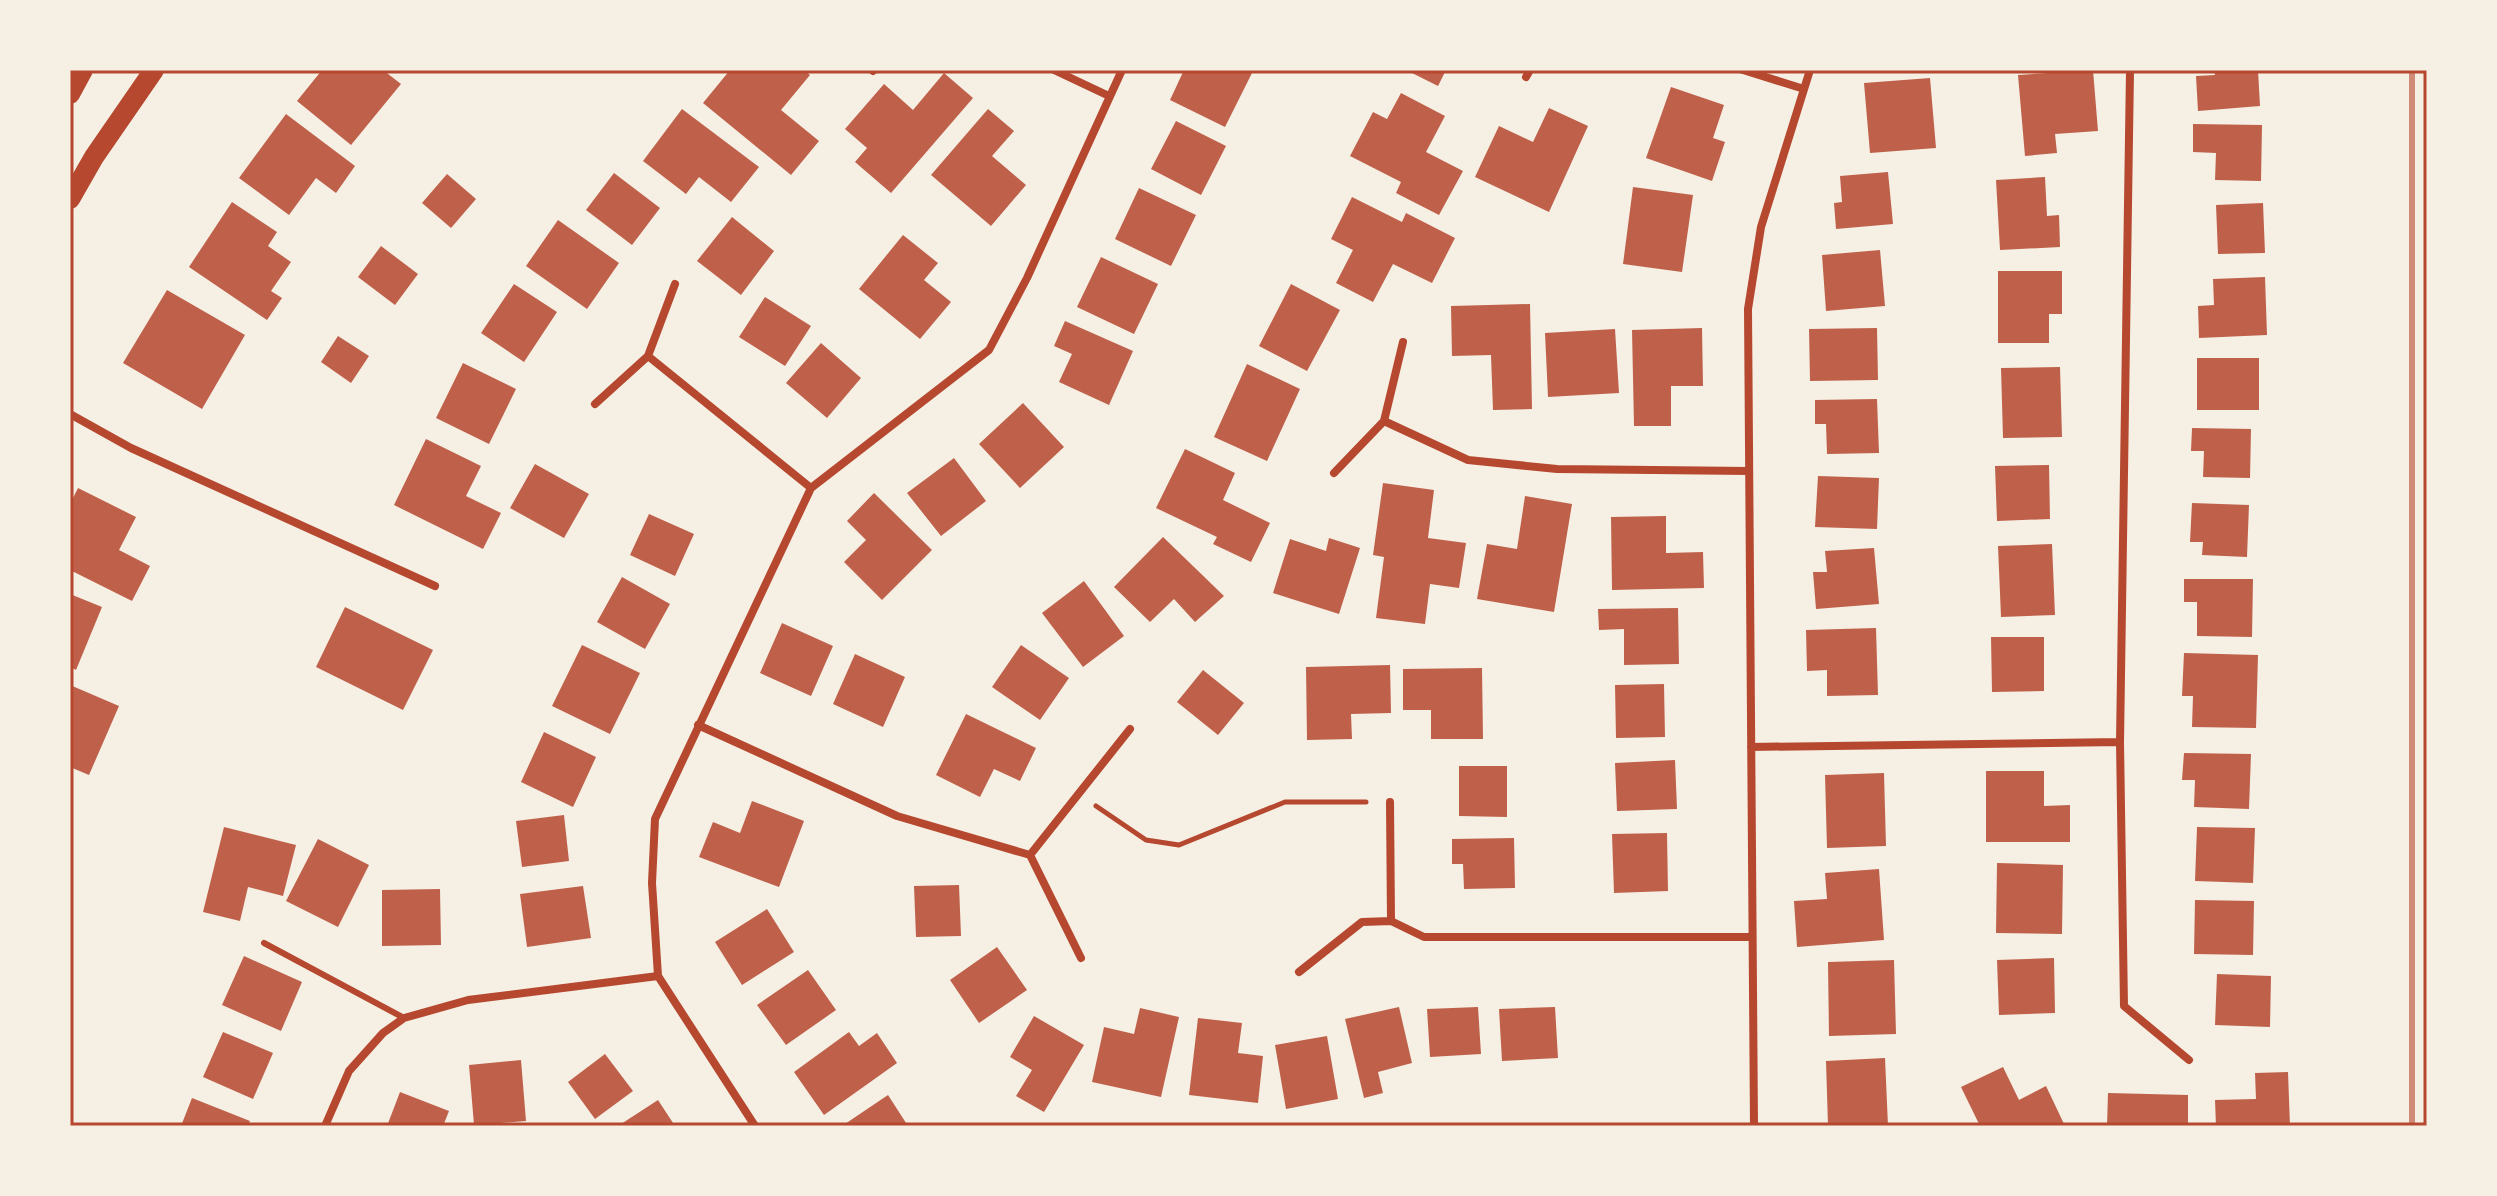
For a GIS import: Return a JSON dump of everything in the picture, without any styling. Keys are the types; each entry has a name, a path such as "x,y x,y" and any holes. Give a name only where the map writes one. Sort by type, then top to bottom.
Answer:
{"main road":[{"path":"70,94 83,70"},
{"path":"70,199 94,157 154,70"}],"street":[{"path":"1054,70 1109,96"},
{"path":"755,1126 658,976 652,883 655,819 811,488 989,350 1027,278 1122,70"},
{"path":"1743,70 1804,89"},
{"path":"1754,1126 1748,309 1761,227 1810,70"},
{"path":"2130,70 2120,742 2124,1006 2189,1060"},
{"path":"595,404 648,356 675,284"},
{"path":"1334,473 1384,421 1403,342"},
{"path":"648,356 811,488"},
{"path":"70,414 131,448 435,586"},
{"path":"1384,421 1468,460 1557,469 1749,471"},
{"path":"698,725 897,816 1030,855 1081,958"},
{"path":"1030,855 1130,729"},
{"path":"1751,747 2120,742"},
{"path":"1390,802 1391,921"},
{"path":"1299,972 1362,922 1391,921 1424,937 1463,939 1752,937"},
{"path":"325,1126 349,1071 383,1033 404,1018 468,1000 658,976"}],"lane":[{"path":"264,943 404,1018"}],"path":[{"path":"1079,794 1146,840 1170,845 1196,841 1264,808 1285,802 1390,802"}],"building":[{"path":"322,70 383,70 401,84 351,145 297,101"},
{"path":"730,70 804,70 810,75 781,110 819,141 791,175 703,103"},
{"path":"1184,70 1253,71 1225,127 1170,100"},
{"path":"1406,70 1446,70 1438,86"},
{"path":"2093,70 2098,131 2055,134 2057,153 2025,156 2018,75"},
{"path":"2214,70 2258,70 2260,106 2198,111 2196,76 2215,75"},
{"path":"944,73 973,98 891,193 855,162 867,148 845,129 884,84 913,110"},
{"path":"1930,78 1936,148 1870,153 1864,83"},
{"path":"1671,87 1724,105 1713,138 1725,142 1712,181 1646,158"},
{"path":"1401,93 1445,116 1426,152 1463,171 1439,215 1396,193 1401,182 1350,156 1373,112 1387,119"},
{"path":"1549,108 1588,126 1549,212 1475,177 1499,126 1533,142"},
{"path":"682,109 759,167 731,202 699,177 686,194 643,161"},
{"path":"988,109 1014,131 992,156 1026,185 991,226 931,175"},
{"path":"286,114 355,166 336,193 316,178 289,215 239,178"},
{"path":"1176,121 1226,146 1201,195 1151,169"},
{"path":"2193,124 2262,125 2261,181 2215,180 2216,153 2193,152"},
{"path":"1888,172 1893,224 1836,229 1834,203 1842,202 1840,176"},
{"path":"614,173 660,208 632,245 586,210"},
{"path":"447,174 476,199 451,228 422,203"},
{"path":"2045,177 2047,216 2059,215 2060,247 2000,250 1996,180"},
{"path":"1633,187 1693,195 1682,272 1623,264"},
{"path":"1139,188 1196,215 1171,266 1115,239"},
{"path":"1352,197 1402,222 1406,213 1455,238 1432,283 1393,264 1373,302 1336,283 1353,250 1331,239"},
{"path":"232,202 277,232 268,246 291,262 271,291 282,298 267,320 189,267"},
{"path":"2263,203 2265,253 2218,254 2216,205"},
{"path":"732,217 774,251 741,295 697,261"},
{"path":"558,220 619,263 587,309 526,266"},
{"path":"903,235 938,263 924,280 951,302 920,339 859,289"},
{"path":"381,246 418,274 395,305 358,277"},
{"path":"1880,250 1885,306 1826,311 1822,255"},
{"path":"1101,257 1158,284 1134,334 1077,307"},
{"path":"1998,271 2062,271 2062,314 2049,314 2049,343 1998,343"},
{"path":"2265,277 2267,335 2199,338 2198,306 2214,305 2213,279"},
{"path":"514,284 557,312 524,362 481,333"},
{"path":"1291,284 1340,310 1307,371 1259,346"},
{"path":"167,290 245,335 202,409 123,363"},
{"path":"765,297 811,326 785,366 739,337"},
{"path":"1530,304 1532,409 1493,410 1491,355 1452,356 1451,306"},
{"path":"1065,321 1133,351 1109,405 1059,382 1072,354 1054,346"},
{"path":"1702,328 1703,386 1671,386 1671,426 1634,426 1632,330"},
{"path":"1877,328 1878,380 1810,381 1809,329"},
{"path":"1615,329 1619,393 1548,397 1545,333"},
{"path":"338,336 369,356 351,383 321,362"},
{"path":"821,343 861,378 827,418 786,383"},
{"path":"2197,358 2259,358 2259,410 2197,410"},
{"path":"463,363 516,389 489,444 436,418"},
{"path":"1247,364 1300,389 1267,461 1214,437"},
{"path":"2060,367 2062,437 2003,438 2001,368"},
{"path":"1877,399 1879,453 1827,454 1826,424 1815,424 1815,400"},
{"path":"1023,403 1064,447 1020,488 979,444"},
{"path":"2192,428 2251,429 2250,478 2203,477 2204,451 2191,451"},
{"path":"426,439 481,466 466,496 501,513 483,549 394,505"},
{"path":"1185,449 1235,473 1223,500 1270,523 1251,562 1213,544 1217,537 1156,508"},
{"path":"954,458 986,501 941,536 907,493"},
{"path":"535,464 589,494 564,538 510,508"},
{"path":"2049,465 2050,519 1997,521 1995,466"},
{"path":"1818,476 1879,478 1877,529 1815,527"},
{"path":"1383,483 1434,490 1428,538 1466,543 1459,588 1430,584 1425,624 1376,618 1384,557 1373,555"},
{"path":"78,488 136,517 119,550 150,566 132,601 70,570 70,504"},
{"path":"874,493 932,550 882,600 844,562 866,540 847,521"},
{"path":"1525,496 1572,504 1554,612 1477,599 1487,544 1517,549"},
{"path":"2192,503 2249,505 2247,557 2202,555 2203,542 2190,542"},
{"path":"649,514 694,534 675,576 630,555"},
{"path":"1666,516 1666,553 1703,552 1704,588 1612,590 1611,517"},
{"path":"1163,537 1224,596 1195,622 1174,599 1150,622 1114,587"},
{"path":"1329,538 1360,548 1339,614 1273,593 1290,539 1326,551"},
{"path":"2052,544 2055,615 2001,617 1998,546"},
{"path":"1874,548 1879,604 1816,609 1813,572 1827,572 1825,551"},
{"path":"622,577 670,604 645,649 597,622"},
{"path":"2184,579 2253,579 2252,637 2197,636 2197,602 2184,602"},
{"path":"1084,581 1124,636 1083,667 1042,613"},
{"path":"70,594 102,607 76,670 70,667"},
{"path":"345,607 433,650 403,710 316,667"},
{"path":"1678,608 1679,664 1624,665 1624,629 1599,630 1598,609"},
{"path":"782,623 833,646 811,696 760,673"},
{"path":"1876,628 1878,695 1827,696 1827,670 1807,671 1806,630"},
{"path":"1991,637 2044,637 2044,691 1992,692"},
{"path":"582,645 640,673 610,734 552,706"},
{"path":"1021,645 1069,678 1040,720 992,687"},
{"path":"2184,653 2258,655 2256,728 2192,727 2193,696 2182,696"},
{"path":"855,654 905,677 883,727 833,704"},
{"path":"1390,665 1391,713 1351,714 1352,739 1307,740 1306,667"},
{"path":"1482,668 1483,739 1431,739 1431,710 1403,710 1403,669"},
{"path":"1203,670 1244,703 1218,735 1177,702"},
{"path":"1664,684 1665,737 1616,738 1615,685"},
{"path":"70,685 119,706 89,775 70,767"},
{"path":"966,714 1036,748 1020,781 994,769 980,797 936,775"},
{"path":"544,732 596,757 573,807 521,782"},
{"path":"2184,753 2251,754 2249,809 2194,807 2195,780 2182,780"},
{"path":"1675,760 1677,809 1617,811 1615,763"},
{"path":"1459,766 1507,766 1507,817 1459,816"},
{"path":"1986,771 2044,771 2044,806 2070,805 2070,842 1986,842"},
{"path":"1884,773 1886,846 1827,848 1825,775"},
{"path":"752,801 804,821 779,887 699,857 713,822 740,833"},
{"path":"564,815 569,861 522,867 516,821"},
{"path":"224,827 296,845 283,896 248,887 240,921 203,912"},
{"path":"2197,827 2255,828 2253,883 2195,881"},
{"path":"1667,833 1668,891 1614,893 1612,834"},
{"path":"1514,838 1515,888 1464,889 1463,864 1452,864 1452,839"},
{"path":"318,839 369,865 338,927 286,901"},
{"path":"1997,863 2063,865 2062,934 1996,933"},
{"path":"1879,869 1884,940 1797,947 1794,901 1827,899 1825,873"},
{"path":"959,885 961,936 916,937 914,886"},
{"path":"583,886 591,938 527,947 520,894"},
{"path":"440,889 441,945 382,946 382,890"},
{"path":"2195,900 2254,901 2253,955 2194,954"},
{"path":"767,909 794,952 742,985 715,942"},
{"path":"997,947 1027,990 979,1023 950,980"},
{"path":"244,956 302,982 281,1031 222,1005"},
{"path":"2054,958 2055,1013 1999,1015 1997,960"},
{"path":"1894,960 1896,1034 1829,1036 1828,962"},
{"path":"808,970 836,1010 786,1045 757,1005"},
{"path":"2217,974 2271,976 2270,1027 2215,1025"},
{"path":"1399,1007 1412,1063 1378,1072 1383,1093 1364,1098 1345,1019"},
{"path":"1478,1007 1481,1054 1430,1057 1427,1009"},
{"path":"1555,1007 1558,1058 1502,1061 1499,1009"},
{"path":"1140,1008 1179,1017 1161,1097 1092,1082 1104,1027 1134,1034"},
{"path":"1034,1016 1084,1045 1044,1112 1016,1096 1032,1070 1010,1057"},
{"path":"1198,1018 1242,1023 1238,1053 1263,1056 1258,1103 1189,1095"},
{"path":"223,1032 273,1053 253,1099 203,1077"},
{"path":"849,1032 859,1046 877,1033 897,1063 824,1115 794,1072"},
{"path":"1327,1036 1338,1099 1286,1109 1275,1045"},
{"path":"605,1054 633,1091 595,1119 568,1082"},
{"path":"1885,1058 1888,1126 1828,1126 1826,1061"},
{"path":"521,1060 526,1121 474,1125 469,1065"},
{"path":"2003,1067 2019,1100 2046,1086 2065,1126 1980,1126 1961,1087"},
{"path":"2288,1072 2290,1126 2216,1126 2215,1100 2256,1099 2255,1073"},
{"path":"400,1092 449,1111 443,1126 387,1126"},
{"path":"2108,1093 2188,1095 2188,1126 2107,1126"},
{"path":"888,1095 908,1126 842,1126"},
{"path":"192,1098 250,1121 248,1126 181,1126"},
{"path":"658,1100 675,1126 618,1126"}],"railway":[{"path":"2412,70 2412,1126"}]}
